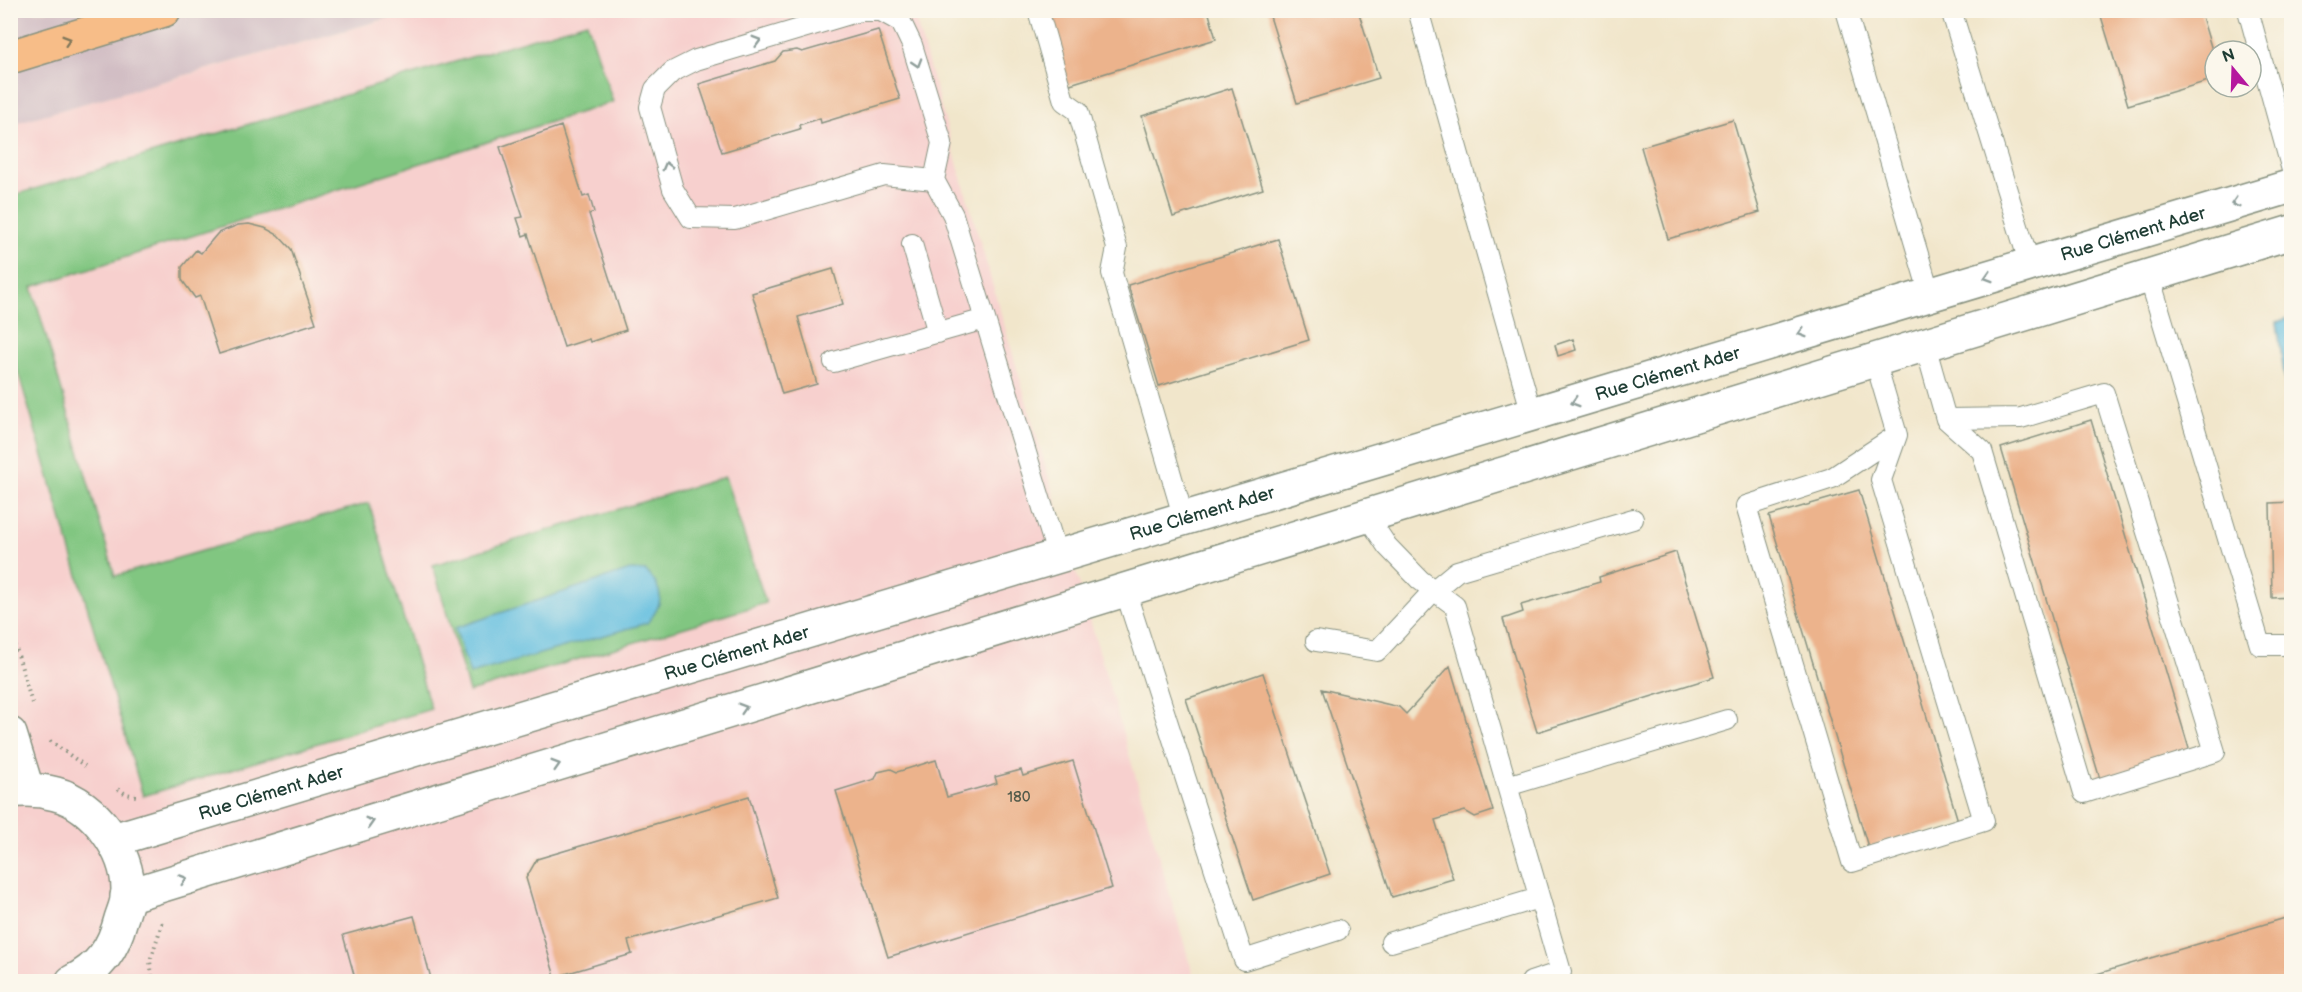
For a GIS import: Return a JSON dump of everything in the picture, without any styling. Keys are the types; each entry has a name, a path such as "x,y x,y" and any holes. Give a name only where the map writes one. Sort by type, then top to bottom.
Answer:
{"main road":[{"path":"10,57 164,10"}],"street":[{"name":"Rue Clément Ader","path":"113,840 2292,186"},
{"path":"128,896 2292,232"},
{"path":"10,734 19,790 58,794 86,808 113,840 122,858 128,896 107,970 72,981"}],"lane":[{"path":"1038,10 1064,101 1078,111 1114,236 1117,248 1112,273 1184,519"},
{"path":"1418,10 1532,414"},
{"path":"1846,10 1930,295"},
{"path":"1951,10 2030,265"},
{"path":"2248,10 2292,170"},
{"path":"934,180 884,175 735,219 691,218 673,189 650,107 655,89 672,72 696,60 860,11 881,11 901,22 912,45 942,143 934,180 953,215 1058,557"},
{"path":"912,244 938,333"},
{"path":"2149,276 2260,645 2292,645"},
{"path":"834,362 985,319"},
{"path":"1925,345 1946,419 1982,451 2084,793 2216,752 2104,393 2021,418 1946,419"},
{"path":"1875,360 1897,435 1881,480 1984,822 1852,862 1746,506 1832,478 1897,435"},
{"path":"1367,516 1387,546 1420,580 1455,606 1562,972 1531,981"},
{"path":"1316,641 1377,651 1434,590 1457,571 1633,519"},
{"path":"1125,590 1244,960 1338,930"},
{"path":"1507,786 1727,720"},
{"path":"1391,942 1539,898"}],"path":[{"path":"10,627 34,711"},
{"path":"47,736 51,744 93,771"},
{"path":"109,783 126,794 137,796"},
{"path":"153,981 150,961 162,924 172,919"}],"shaded area":[{"path":"11,11 414,11 11,124"},
{"path":"416,11 913,11 1195,981 11,982 11,124"}],"green space":[{"path":"587,22 613,102 32,287 115,576 369,503 431,709 143,796 11,348 11,196"},
{"path":"725,477 766,603 469,692 433,565"}],"water":[{"path":"2291,317 2292,409 2289,409 2277,322"},
{"path":"630,570 646,571 659,591 657,609 647,623 470,674 455,628"}],"building":[{"path":"1043,10 1208,10 1216,39 1067,85"},
{"path":"1268,10 1358,10 1379,78 1297,103"},
{"path":"2107,10 2200,10 2209,39 2203,39 2203,83 2128,105 2100,13"},
{"path":"878,30 900,99 821,123 820,118 799,125 800,129 722,152 699,84 775,61 783,52 797,50 802,52"},
{"path":"1232,88 1263,189 1173,217 1142,116"},
{"path":"1733,120 1760,212 1668,239 1641,147"},
{"path":"561,126 583,197 589,195 594,212 589,214 626,330 590,342 589,339 564,347 528,234 523,236 517,218 523,217 500,147"},
{"path":"249,224 265,228 278,235 291,249 316,323 219,354 200,296 195,298 182,280 182,267 196,250 201,253 218,233 238,225"},
{"path":"1278,239 1309,340 1159,386 1128,285"},
{"path":"833,269 843,304 798,317 817,384 782,394 752,293"},
{"path":"1573,339 1576,350 1558,356 1555,345"},
{"path":"2091,420 2190,752 2100,779 2001,448"},
{"path":"1859,490 1958,821 1868,847 1769,516"},
{"path":"2292,502 2292,597 2272,598 2270,503"},
{"path":"1676,552 1714,677 1537,732 1503,619 1523,612 1521,605 1600,582 1599,577"},
{"path":"1450,666 1493,811 1475,817 1465,811 1435,820 1453,879 1392,897 1322,689 1399,707 1406,714"},
{"path":"1263,673 1330,874 1253,900 1186,699"},
{"path":"936,760 947,797 997,783 995,777 1021,770 1023,776 1073,761 1112,888 888,957 836,791 875,779 878,772 891,769 897,772"},
{"path":"749,796 778,898 628,941 632,954 555,977 526,878 537,859"},
{"path":"414,916 432,982 356,982 343,935"},
{"path":"2292,916 2292,982 2073,982 2073,981"}]}
